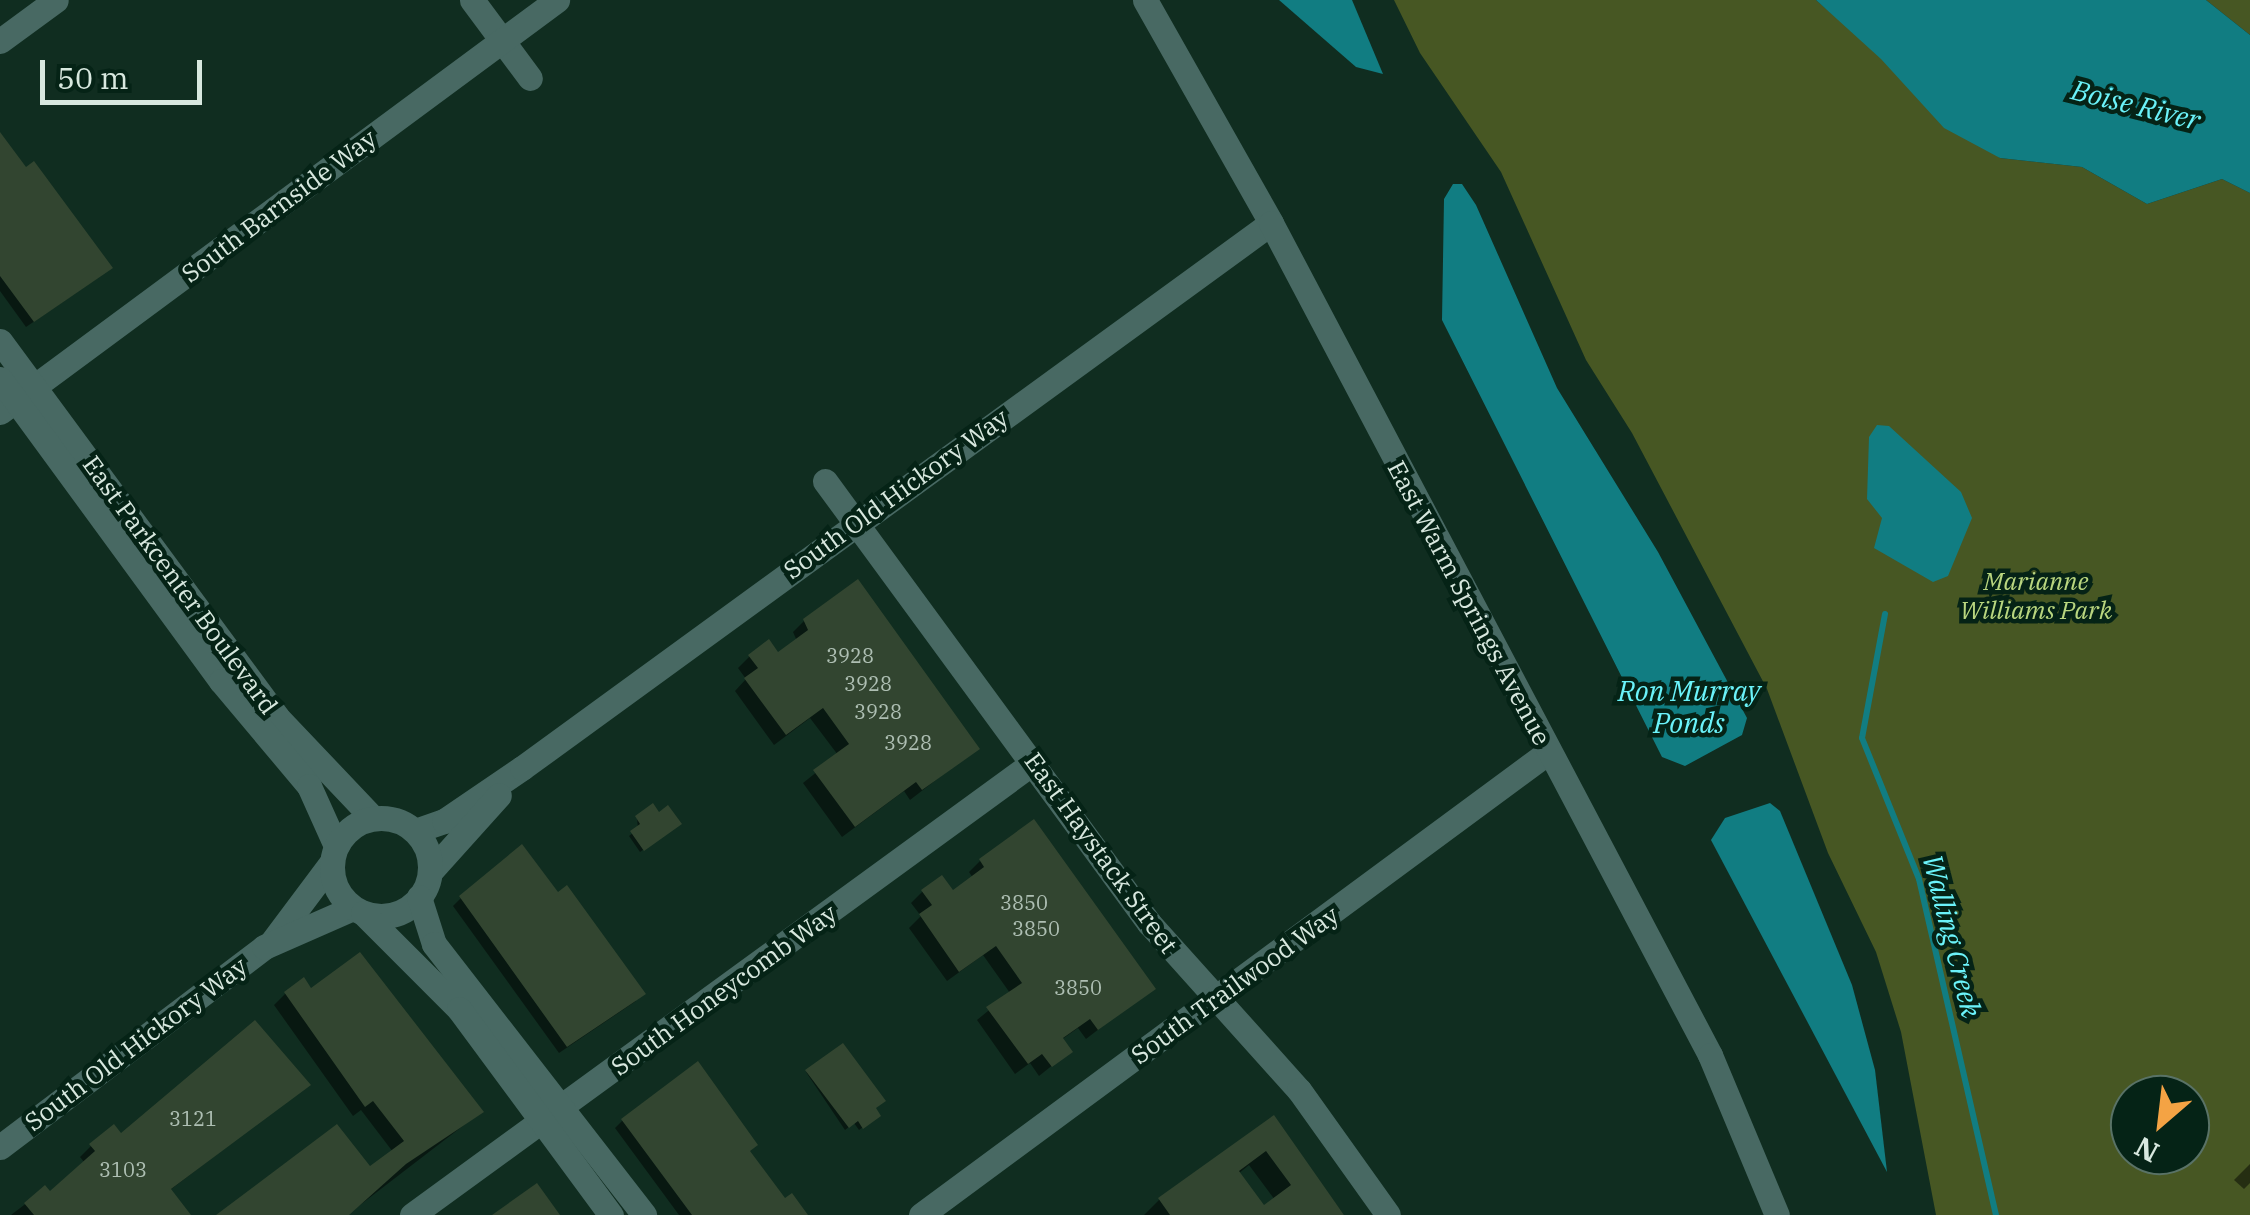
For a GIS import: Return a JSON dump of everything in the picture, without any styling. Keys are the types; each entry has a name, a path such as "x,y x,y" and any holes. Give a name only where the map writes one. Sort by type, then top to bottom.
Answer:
{"street":[{"path":"0,41 56,0"},
{"path":"472,0 530,78"},
{"name":"South Barnside Way","path":"17,400 558,0"},
{"name":"East Warm Springs Avenue","path":"1145,0 1271,223 1710,1055 1777,1215"},
{"name":"South Old Hickory Way","path":"414,831 444,821 522,768 1271,223"},
{"name":"East Parkcenter Boulevard","path":"0,341 17,400 221,681 310,786 334,854"},
{"name":"East Parkcenter Boulevard","path":"0,379 277,716 373,818"},
{"name":"East Haystack Street","path":"825,481 1214,1002 1299,1090 1388,1215"},
{"name":"South Trailwood Way","path":"921,1215 1548,753"},
{"name":"South Honeycomb Way","path":"412,1215 1034,762"},
{"name":"South Old Hickory Way","path":"430,872 522,768"},
{"path":"358,910 399,913 420,898 430,872 414,831 373,818 345,833 334,854 336,888 358,910 459,1009 644,1215"},
{"name":"South Old Hickory Way","path":"272,942 334,854"},
{"path":"420,898 434,944 553,1115 610,1215"},
{"name":"South Old Hickory Way","path":"0,1148 272,942 358,910"}],"green space":[{"name":"Marianne Williams Park","path":"1394,0 1816,0 2000,158 2082,167 2147,204 2222,179 2250,193 2250,1215 1936,1215 1901,1032 1876,952 1828,853 1767,689 1632,433 1586,360 1501,172 1420,53"},
{"path":"2206,0 2250,0 2250,35"}],"water":[{"path":"1279,0 1352,0 1383,74 1356,67"},
{"name":"Boise River","path":"1816,0 2206,0 2250,35 2250,193 2222,179 2147,204 2082,167 2000,158 1944,128 1881,59"},
{"name":"Ron Murray Ponds","path":"1453,184 1462,184 1476,205 1557,388 1658,552 1747,718 1742,735 1685,766 1662,757 1442,320 1444,199"},
{"path":"1877,425 1889,426 1961,492 1972,518 1948,576 1933,582 1874,548 1882,518 1867,499 1869,437"},
{"name":"Ron Murray Ponds","path":"1770,803 1780,811 1852,985 1875,1070 1887,1172 1711,840 1725,818"}],"building":[{"path":"0,132 26,167 34,161 113,268 34,322 0,276"},
{"path":"858,579 980,749 922,790 916,782 855,827 813,770 849,744 823,708 786,735 744,678 758,668 748,655 769,639 778,652 808,630 803,619"},
{"path":"653,803 659,812 668,805 682,824 644,851 630,831 640,824 635,816"},
{"path":"1034,819 1156,989 1098,1030 1090,1019 1063,1038 1073,1052 1052,1067 1042,1054 1028,1064 986,1007 1022,983 996,946 959,972 919,914 932,905 921,890 942,875 953,890 984,867 979,859"},
{"path":"522,844 558,892 567,885 646,994 567,1047 459,896"},
{"path":"360,952 484,1112 406,1164 349,1215 216,1215 337,1124 370,1166 404,1141 373,1101 365,1107 284,992 304,977 311,988"},
{"path":"255,1020 311,1085 171,1189 191,1215 34,1215 24,1203 45,1185 50,1191 95,1151 89,1144 114,1124 121,1133"},
{"path":"843,1043 886,1101 876,1108 881,1116 863,1129 858,1121 849,1128 805,1070"},
{"path":"698,1061 758,1145 750,1151 785,1198 792,1193 808,1215 692,1215 621,1119"},
{"path":"1274,1115 1344,1215 1170,1215 1158,1198","holes":["1266,1151 1291,1185 1264,1205 1239,1171"]},
{"path":"537,1183 560,1215 492,1215"}],"waterway":[{"name":"Walling Creek","path":"1885,614 1862,738 1919,879 1996,1215"}]}
